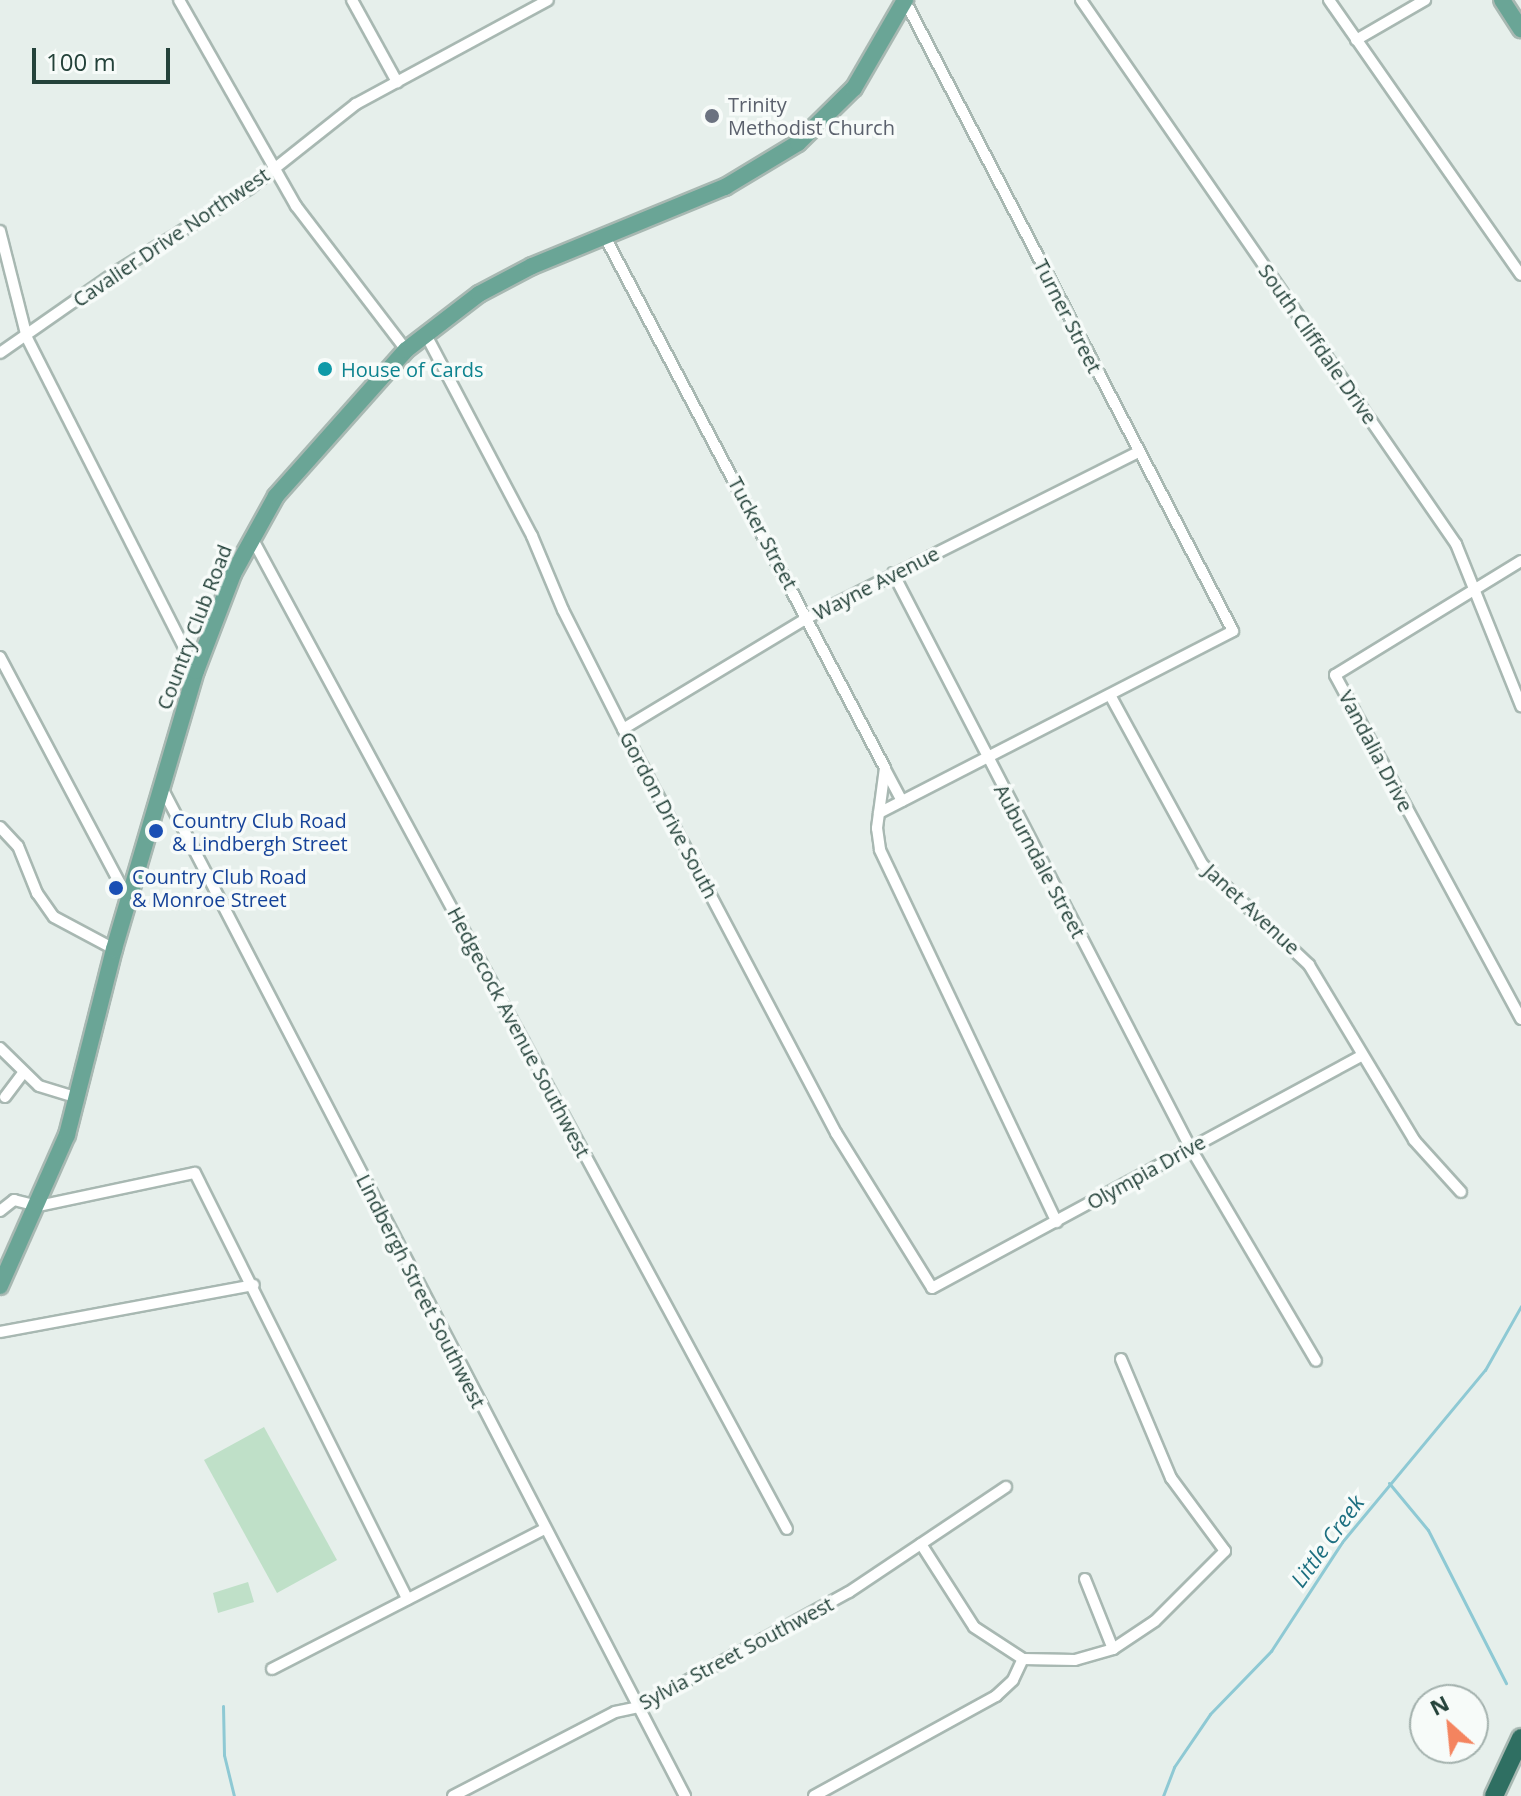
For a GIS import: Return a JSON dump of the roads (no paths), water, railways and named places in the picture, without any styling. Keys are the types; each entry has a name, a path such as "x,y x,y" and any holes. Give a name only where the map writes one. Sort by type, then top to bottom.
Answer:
{"highway":[{"path":"1494,1796 1521,1738"}],"main road":[{"path":"1502,0 1521,29"},
{"name":"Country Club Road","path":"0,1286 38,1206 78,1098 114,949 160,784 196,671 251,536 324,438 425,332 532,266 725,187 798,143 854,88 905,1"}],"street":[{"path":"179,0 273,168 347,280 406,350"},
{"path":"352,0 397,82"},
{"name":"Cavalier Drive Northwest","path":"0,353 27,338 119,270 212,214 339,116 548,0"},
{"name":"South Cliffdale Drive","path":"1081,0 1439,518 1475,591 1521,706"},
{"path":"1329,0 1521,275"},
{"path":"1356,40 1425,0"},
{"name":"Turner Street","path":"905,1 1233,631 1110,695"},
{"path":"0,231 27,338 196,671"},
{"name":"Tucker Street","path":"605,237 902,801"},
{"name":"Gordon Drive South","path":"425,332 532,536 623,729 836,1133 932,1288"},
{"name":"Wayne Avenue","path":"623,729 807,618 1138,452"},
{"name":"Hedgecock Avenue Southwest","path":"251,536 787,1529"},
{"name":"Vandalia Drive","path":"1521,561 1335,675 1521,1019"},
{"name":"Auburndale Street","path":"893,573 1190,1147 1316,1361"},
{"path":"0,657 128,899"},
{"path":"879,813 1110,695"},
{"name":"Janet Avenue","path":"1110,695 1202,864 1303,956 1414,1140 1461,1192"},
{"path":"885,768 879,813 880,850 1057,1222"},
{"name":"Lindbergh Street Southwest","path":"160,784 685,1796"},
{"path":"0,827 18,846 37,893 54,917 114,949"},
{"path":"0,1048 23,1073 54,1094 78,1098"},
{"name":"Olympia Drive","path":"932,1288 1361,1056"},
{"path":"5,1097 23,1073"},
{"path":"0,1211 18,1199 38,1206 195,1173 254,1285 407,1599"},
{"path":"0,1332 254,1285"},
{"path":"921,1544 974,1627 1023,1659 1075,1660 1113,1649 1155,1621 1225,1551 1171,1478 1121,1359"},
{"name":"Sylvia Street Southwest","path":"453,1796 615,1712 639,1707 849,1592 1006,1487"},
{"path":"272,1669 544,1529"},
{"path":"1085,1579 1113,1649"},
{"path":"814,1796 996,1696 1013,1680 1023,1659"}],"waterway":[{"name":"Little Creek","path":"1163,1796 1174,1767 1210,1714 1271,1651 1342,1542 1485,1370 1521,1306"},
{"path":"1389,1483 1428,1530 1506,1683"},
{"path":"223,1706 224,1755 234,1796"}],"place":[{"name":"Trinity Methodist Church","path":"712,116"},
{"name":"House of Cards","path":"325,369"},
{"name":"Country Club Road & Lindbergh Street","path":"156,831"},
{"name":"Country Club Road & Monroe Street","path":"116,888"}]}
